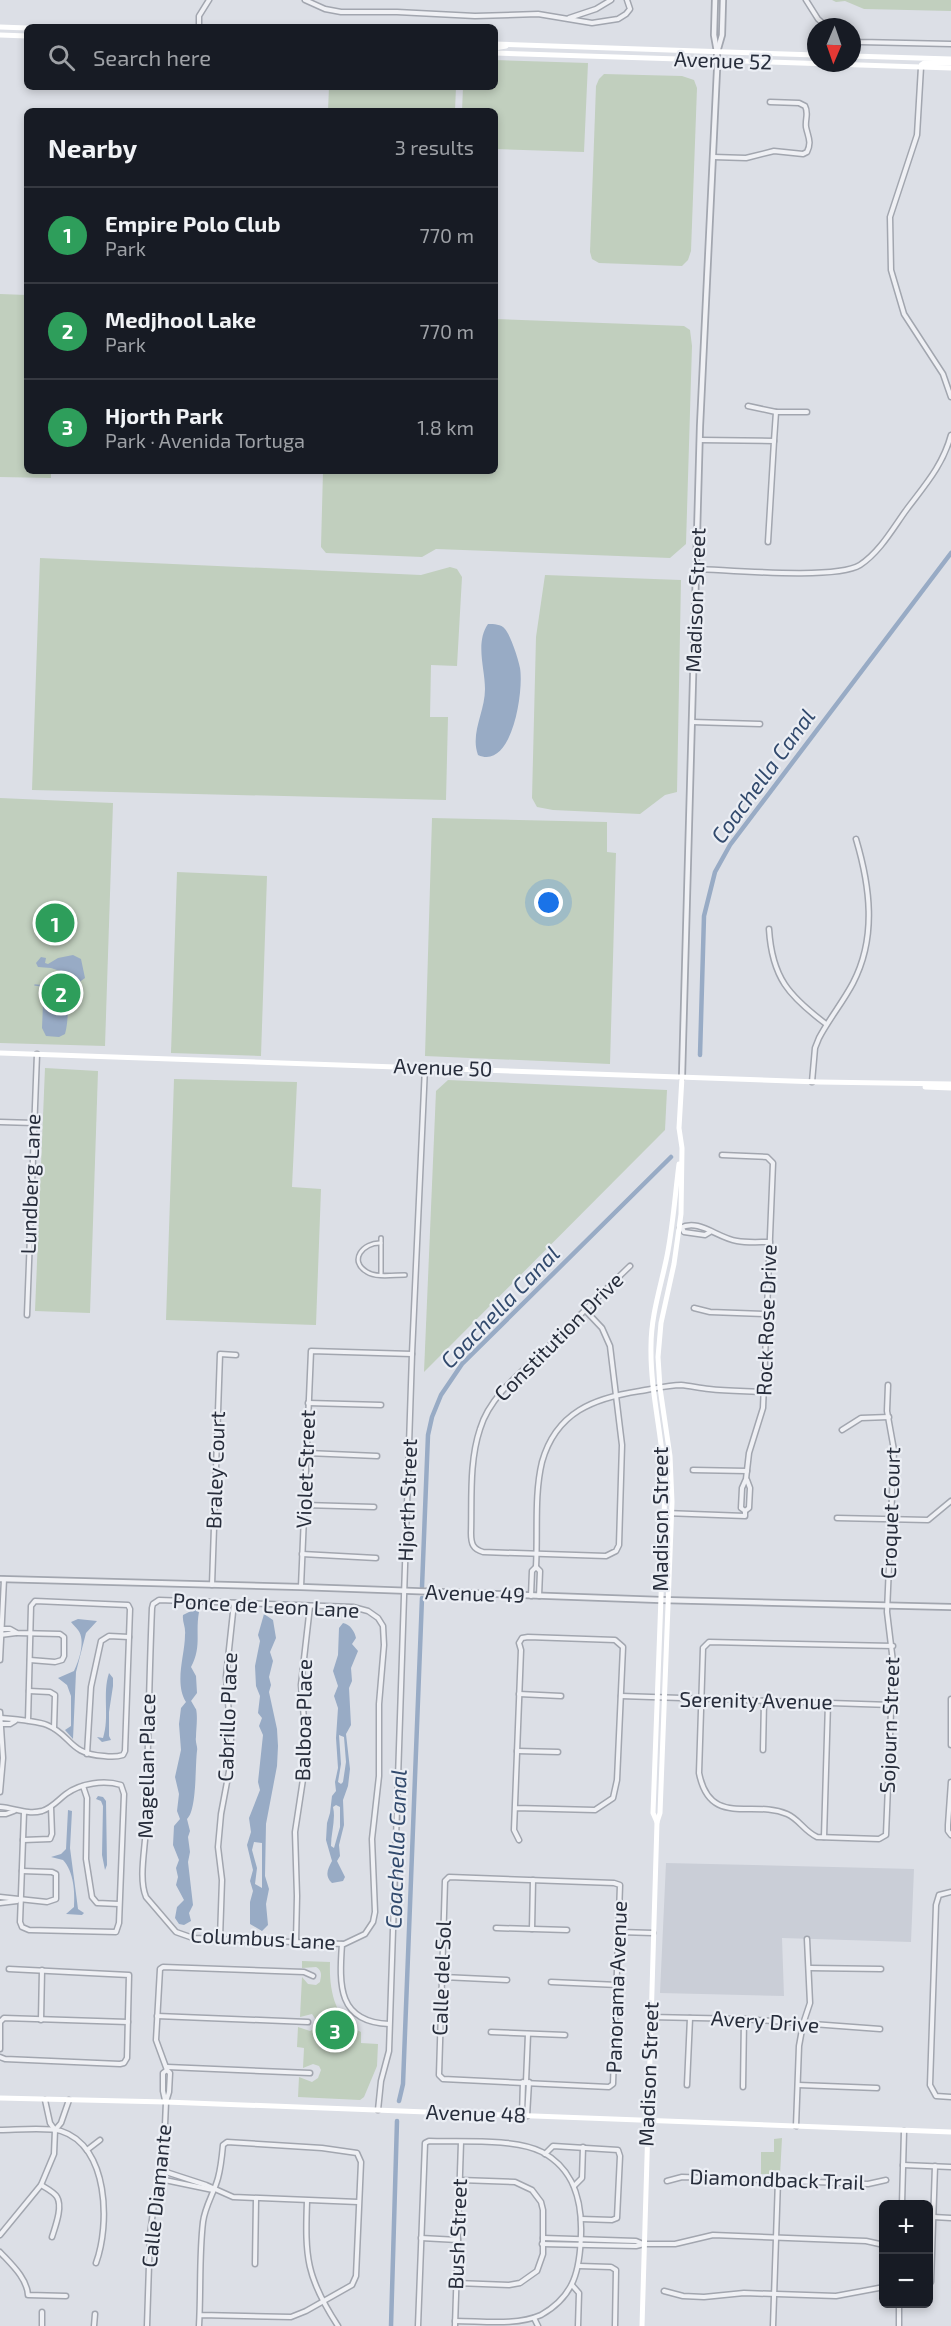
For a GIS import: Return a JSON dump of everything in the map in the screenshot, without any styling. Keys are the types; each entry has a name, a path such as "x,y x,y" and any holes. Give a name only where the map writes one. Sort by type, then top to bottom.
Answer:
{"main road":[{"path":"0,27 24,28"},
{"path":"0,35 24,36"},
{"name":"Avenue 52","path":"498,46 807,55"},
{"name":"Avenue 52","path":"498,53 921,66 924,63 951,63"},
{"path":"861,57 951,63"},
{"name":"Avenue 50","path":"0,1053 812,1082 951,1084"},
{"name":"Madison Street","path":"656,1388 659,1333 681,1228 682,1148 679,1128 682,1077"},
{"name":"Avenue 50","path":"887,1084 951,1088"},
{"name":"Madison Street","path":"642,2326 657,1822 660,1813 665,1699 670,1456 651,1364 652,1326 667,1256 682,1148"},
{"name":"Madison Street","path":"657,1822 653,1813 657,1698 661,1600 668,1513"},
{"name":"Avenue 48","path":"0,2098 166,2102 951,2132"}],"street":[{"path":"199,24 199,16 209,0"},
{"path":"305,0 325,9 341,12 475,16 538,14 592,23 609,22 627,14 630,9 627,0"},
{"path":"568,18 596,9 611,0"},
{"name":"Madison Street","path":"682,1077 700,440 717,61 714,35 715,0"},
{"name":"Madison Street","path":"717,52 722,35 723,0"},
{"path":"806,0 818,18"},
{"path":"861,42 951,44"},
{"path":"921,66 917,135 890,218 891,270 904,314 943,374 951,397"},
{"path":"713,157 746,158 774,152 803,154 807,152 810,139 806,126 808,112 805,106 799,103 770,102"},
{"path":"748,406 776,412 807,412"},
{"path":"768,543 776,412"},
{"path":"697,569 831,573 857,567 868,559 881,544 935,472 946,453 951,435"},
{"path":"700,440 774,441"},
{"path":"692,722 760,724"},
{"path":"812,1082 815,1048 826,1024 837,1011 854,980 867,937 868,886 856,839"},
{"path":"769,929 770,951 786,988 798,1003 826,1024"},
{"name":"Lundberg Lane","path":"27,1315 37,1054"},
{"name":"Hjorth Street","path":"378,2110 381,2081 389,2051 406,1591 412,1354 425,1067"},
{"path":"0,1122 34,1123"},
{"name":"Rock Rose Drive","path":"722,1155 771,1159 763,1408 749,1454 746,1479 741,1493 741,1508 745,1513 749,1508 750,1488 746,1479"},
{"path":"711,1232 705,1235 684,1232 681,1228 685,1224 695,1225 706,1227 711,1232 736,1241 770,1242"},
{"path":"694,1233 695,1225"},
{"path":"381,1238 381,1275"},
{"path":"381,1243 364,1246 359,1253 360,1265 366,1271 381,1275 405,1275"},
{"name":"Constitution Drive","path":"537,1553 483,1552 476,1550 472,1545 474,1456 480,1428 487,1412 511,1383 630,1266"},
{"path":"694,1308 710,1312 767,1314"},
{"path":"537,1553 606,1556 616,1551 619,1545 622,1445 610,1346 602,1328 585,1310"},
{"name":"Violet Street","path":"301,1587 311,1351 412,1354"},
{"name":"Braley Court","path":"212,1585 220,1354 236,1355"},
{"path":"531,1596 532,1570 536,1567 537,1553 539,1476 550,1443 562,1425 574,1413 588,1404 616,1395 681,1385 710,1390 764,1392"},
{"name":"Croquet Court","path":"888,1385 889,1417 894,1450 888,1606"},
{"path":"308,1403 381,1405"},
{"path":"842,1430 861,1418 889,1417"},
{"path":"306,1453 377,1456"},
{"path":"693,1470 747,1471"},
{"path":"837,1518 928,1520 951,1501"},
{"path":"304,1505 374,1507"},
{"path":"668,1513 745,1513"},
{"path":"302,1554 376,1558"},
{"path":"536,1567 540,1570 539,1596"},
{"path":"0,1660 2,1579"},
{"name":"Avenue 49","path":"2,1579 301,1587 668,1601 951,1607"},
{"path":"532,1580 539,1580"},
{"name":"Ponce de Leon Lane","path":"153,1604 159,1600 358,1608 378,1618 383,1626 384,1645 379,1704 379,1776 372,1839 375,1912 373,1922 365,1934"},
{"path":"0,1718 41,1723 54,1728 73,1746 87,1754 116,1757 123,1755 129,1637 128,1605 35,1601 31,1606 28,1721"},
{"name":"Cabrillo Place","path":"220,1938 222,1880 219,1839 223,1799 230,1766 231,1739 226,1677 234,1603"},
{"name":"Magellan Place","path":"153,1604 143,1890 150,1904 166,1920"},
{"name":"Balboa Place","path":"296,1942 295,1832 307,1753 301,1685 310,1606"},
{"name":"Sojourn Street","path":"824,1837 879,1839 886,1835 892,1646 888,1628 888,1606"},
{"path":"1,1629 17,1633 64,1636 64,1656 60,1662 30,1660"},
{"path":"1,1636 17,1633"},
{"path":"87,1754 91,1686 101,1641 109,1636 129,1637"},
{"path":"515,1808 595,1810 613,1798 617,1780 623,1647 621,1643 615,1640 522,1638 519,1643 521,1650 514,1830 519,1840"},
{"path":"828,1703 824,1837 809,1833 788,1814 779,1811 730,1809 709,1798 699,1773 703,1648 709,1642 892,1646"},
{"path":"29,1691 50,1692 55,1695 54,1728"},
{"path":"519,1694 561,1696"},
{"name":"Serenity Avenue","path":"621,1696 891,1705"},
{"path":"951,1699 951,1745"},
{"path":"763,1750 764,1701"},
{"path":"0,1712 3,1758 0,1792"},
{"path":"0,1724 10,1724 16,1721"},
{"path":"517,1751 558,1752"},
{"path":"951,1782 948,1825 951,1835"},
{"path":"83,1785 87,1798 86,1858 92,1897 97,1903 120,1904"},
{"path":"0,1807 24,1812 41,1811 51,1807 68,1793 83,1785 121,1785 124,1794 120,1904 118,1927 114,1933 25,1929 20,1925 24,1812"},
{"path":"23,1840 50,1839 52,1834 51,1807"},
{"path":"0,1814 6,1815 14,1811"},
{"path":"0,1897 21,1900 53,1901 56,1899 56,1874 22,1871"},
{"name":"Calle del Sol","path":"526,2082 443,2079 440,2075 445,1881 455,1876 533,1880"},
{"path":"532,1929 533,1880"},
{"name":"Panorama Avenue","path":"526,2082 609,2087 614,2084 618,1985 620,1885 533,1880"},
{"path":"951,1892 939,1895 936,1905 930,2085 936,2096 951,2097"},
{"path":"0,1903 21,1900"},
{"name":"Columbus Lane","path":"166,1920 170,1927 183,1935 220,1938 342,1944 365,1934"},
{"path":"495,1928 567,1930"},
{"path":"618,1932 653,1934"},
{"path":"796,2127 799,2046 810,2003 807,1939"},
{"path":"342,1944 340,1982 353,2013 362,2020 389,2024"},
{"name":"Calle Diamante","path":"147,2326 150,2234 155,2197 163,2171 166,2102 170,2073 160,2055 156,2040 160,1969 163,1967 304,1972 313,1976"},
{"path":"810,1968 881,1969"},
{"path":"0,2057 5,2060 122,2064 128,2058 129,1975 9,1969"},
{"path":"40,2020 42,1970"},
{"path":"442,1977 507,1980"},
{"path":"550,1982 618,1985"},
{"path":"157,2016 308,2022"},
{"name":"Avery Drive","path":"650,2017 744,2019 880,2029"},
{"path":"0,2049 0,2022 4,2018 128,2022"},
{"path":"687,2085 690,2018"},
{"path":"743,2087 744,2019"},
{"path":"491,2032 565,2035"},
{"path":"525,2116 528,2034"},
{"path":"167,2068 310,2073"},
{"path":"798,2085 877,2088"},
{"path":"0,2235 41,2185 54,2154 55,2130 50,2123 45,2100"},
{"path":"55,2130 61,2123 69,2100"},
{"path":"0,2130 61,2131 78,2140 87,2150 99,2171 103,2190 100,2252 96,2263"},
{"path":"902,2200 904,2131"},
{"path":"87,2150 100,2140"},
{"path":"200,2315 291,2317 355,2282 361,2162 357,2153 313,2147 227,2142 224,2145 218,2178 203,2223 200,2315 200,2326"},
{"name":"Bush Street","path":"455,2323 461,2142"},
{"path":"418,2326 425,2143 520,2145 545,2154 563,2169 574,2186 579,2201 581,2218 579,2265 572,2285 560,2301 534,2318 513,2322 455,2323"},
{"path":"545,2154 553,2146 618,2150 620,2156 617,2218 612,2220 581,2218"},
{"path":"574,2186 582,2178 583,2147"},
{"path":"903,2165 951,2167"},
{"path":"935,2166 933,2217 951,2218"},
{"path":"163,2171 233,2197 358,2202"},
{"path":"180,2182 182,2177"},
{"name":"Diamondback Trail","path":"667,2181 682,2177 868,2184 886,2180"},
{"path":"160,2179 180,2182 204,2190 213,2190"},
{"path":"456,2283 509,2285 520,2283 533,2275 540,2266 543,2241 543,2206 539,2198 528,2188 515,2182 460,2180"},
{"path":"773,2326 778,2180"},
{"path":"41,2185 54,2194 58,2200 59,2208 52,2237"},
{"path":"255,2264 256,2199"},
{"path":"307,2200 307,2260 310,2274 338,2326"},
{"path":"543,2241 636,2247 644,2244 675,2244 713,2235 866,2241 879,2245"},
{"path":"421,2238 458,2240"},
{"path":"0,2252 21,2277 28,2288 28,2295 66,2296"},
{"path":"579,2265 611,2267 616,2270 615,2326"},
{"path":"572,2285 579,2293 578,2326"},
{"path":"664,2291 683,2296 704,2297 744,2293 843,2296 879,2287"},
{"path":"899,2308 899,2326"},
{"path":"42,2312 42,2326"},
{"path":"94,2326 95,2314"},
{"path":"534,2318 538,2326"}],"shaded area":[{"path":"666,1863 914,1869 911,1942 782,1938 784,1996 660,1993"}],"green space":[{"path":"832,0 951,0 951,11 864,9 845,1"},
{"path":"498,60 588,63 584,152 498,149 498,108 462,108 463,90 498,90"},
{"path":"604,74 682,76 694,80 697,88 691,251 688,260 682,266 599,263 592,259 590,252 596,86"},
{"path":"329,90 456,90 455,108 328,108"},
{"path":"0,294 24,295 24,474 51,474 51,478 0,477"},
{"path":"498,319 684,326 690,330 692,346 686,544 670,558 436,549 422,557 326,553 321,547 323,474 498,474"},
{"path":"40,558 421,575 450,567 457,569 462,577 457,666 431,665 430,717 448,717 446,800 32,790"},
{"path":"545,575 681,580 677,792 665,795 640,814 553,810 537,807 532,798 536,637"},
{"path":"0,798 113,803 105,1046 0,1043"},
{"path":"432,818 607,822 607,852 616,853 610,1064 425,1056"},
{"path":"177,872 267,876 261,1056 171,1053"},
{"path":"45,1068 98,1071 90,1313 35,1311"},
{"path":"174,1079 297,1082 292,1187 321,1189 316,1325 166,1320"},
{"path":"448,1080 667,1090 665,1130 424,1372 436,1091"},
{"path":"302,1961 330,1962 332,1992 339,2011 352,2027 361,2032 361,2043 378,2044 377,2066 364,2097 360,2100 298,2097 299,2077 312,2082 318,2078 321,2070 319,2066 313,2064 303,2068 304,2048 297,2047 298,2027 310,2031 316,2028 318,2023 312,2014 300,2017 302,1977 308,1984 316,1985 320,1982 321,1976 320,1970 316,1967 302,1968"},
{"path":"782,2138 780,2175 761,2174 761,2152 774,2152 774,2139"}],"water":[{"path":"488,624 499,625 507,632 518,660 521,679 513,726 507,741 490,757 478,755 476,747 485,689 481,647"},
{"path":"73,955 81,959 85,978 71,988 73,996 69,1005 65,1034 59,1037 46,1036 42,1028 44,980 49,976 59,976 60,971 38,967 36,963 41,957 46,958 45,963 48,964 58,958"},
{"path":"195,1609 199,1612 197,1646 191,1667 196,1676 197,1693 191,1701 197,1712 197,1749 194,1797 187,1819 190,1831 188,1862 193,1905 189,1913 191,1921 184,1925 179,1924 175,1918 177,1907 184,1900 176,1885 178,1877 176,1868 179,1860 173,1845 174,1826 180,1819 177,1811 179,1794 175,1777 181,1750 179,1724 181,1708 186,1702 180,1678 185,1643 183,1615"},
{"path":"264,1614 273,1620 276,1638 270,1652 273,1661 269,1677 271,1685 269,1692 277,1729 278,1746 277,1766 266,1824 265,1876 269,1889 266,1904 268,1925 262,1931 250,1924 250,1902 253,1891 250,1881 253,1870 247,1845 251,1832 249,1818 260,1790 258,1782 263,1735 259,1726 262,1718 258,1713 260,1696 256,1686 255,1666 260,1641 258,1635","holes":["254,1842 262,1843 262,1888 255,1884 257,1868 252,1850"]},
{"path":"78,1619 97,1621 86,1633 76,1672 73,1739 65,1730 71,1726 71,1696 67,1685 58,1678 74,1671 78,1662 81,1639 78,1630 71,1622"},
{"path":"343,1623 352,1629 356,1638 352,1644 358,1651 351,1668 352,1681 349,1688 351,1725 346,1734 350,1769 343,1800 344,1825 339,1845 340,1856 337,1861 345,1877 343,1881 332,1883 327,1875 332,1861 326,1840 332,1796 336,1791 338,1768 336,1738 338,1708 334,1696 338,1686 333,1671 338,1655 339,1628","holes":["339,1735 344,1737 346,1762 341,1784 338,1782 341,1764","336,1805 340,1807 340,1827 334,1848 331,1846 331,1841 333,1807"]},
{"path":"109,1673 113,1678 109,1712 111,1740 102,1742 97,1737 103,1738 105,1730 106,1689"},
{"path":"98,1796 103,1797 106,1801 107,1865 105,1870 102,1855 103,1806 101,1801 96,1799"},
{"path":"68,1810 72,1811 70,1848 78,1909 84,1913 82,1915 66,1914 74,1907 72,1876 63,1860 51,1857 61,1854 66,1849"}],"waterway":[{"name":"Coachella Canal","path":"700,1055 704,916 715,872 730,845 951,553"},
{"path":"35,985 44,986"},
{"name":"Coachella Canal","path":"422,1587 428,1435 441,1395 462,1364 671,1157"},
{"name":"Coachella Canal","path":"399,2101 403,2084 422,1598"},
{"name":"Coachella Canal","path":"391,2326 397,2121"}],"place":[{"name":"Empire Polo Club","path":"55,923"},
{"name":"Medjhool Lake","path":"61,993"},
{"name":"Hjorth Park","path":"335,2030"}]}
